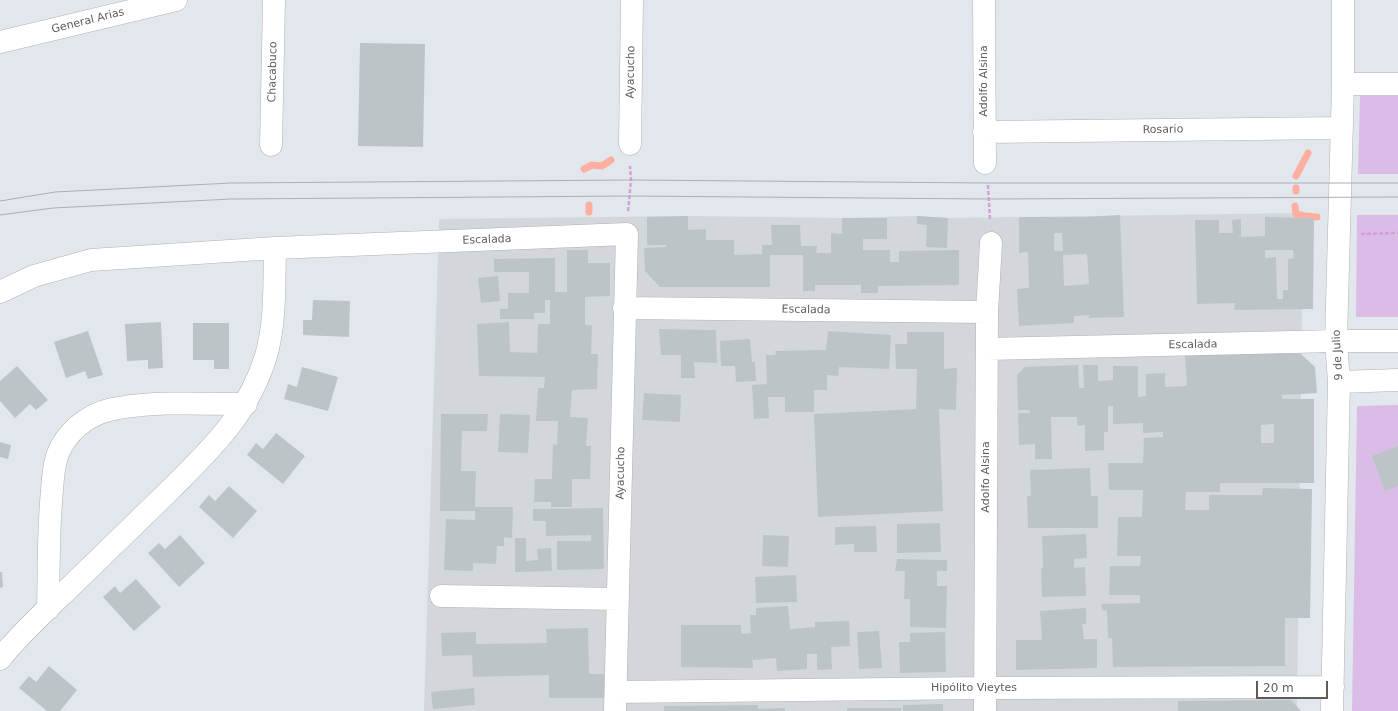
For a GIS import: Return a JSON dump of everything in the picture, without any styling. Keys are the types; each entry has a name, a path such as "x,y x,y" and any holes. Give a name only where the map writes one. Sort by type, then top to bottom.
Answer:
{"street":[{"name":"General Arias","path":"0,42 176,0"},
{"name":"Chacabuco","path":"271,144 274,0"},
{"name":"Ayacucho","path":"630,144 632,0"},
{"name":"Adolfo Alsina","path":"984,0 985,163"},
{"name":"9 de Julio","path":"1332,711 1339,382 1336,341 1343,84 1343,0"},
{"path":"1343,84 1398,84"},
{"name":"Rosario","path":"984,132 1342,128"},
{"name":"Ayacucho","path":"616,702 624,308 627,234"},
{"name":"Escalada","path":"0,292 34,276 91,260 275,248 627,234"},
{"name":"Adolfo Alsina","path":"985,711 987,312 991,243"},
{"path":"0,659 48,609 205,455 230,427 246,404 257,381 266,354 272,321 275,248"},
{"name":"Escalada","path":"624,308 987,312"},
{"name":"Escalada","path":"987,349 1336,341 1398,341"},
{"path":"1339,382 1398,380"},
{"path":"48,609 50,509 54,466 61,447 74,430 83,421 97,414 118,408 157,405 246,404"},
{"path":"441,596 618,599"},
{"name":"Hipólito Vieytes","path":"616,702 985,688 1333,687"}],"path":[{"path":"627,234 631,180 630,144"},
{"path":"985,163 988,183 991,243"},
{"path":"1339,234 1398,234"}],"shaded area":[{"path":"1360,96 1398,96 1398,174 1358,174"},
{"path":"1303,213 1297,711 424,711 439,219 688,216 842,218 917,216 948,218"},
{"path":"1357,215 1398,215 1398,317 1356,317"},
{"path":"1398,405 1398,711 1352,711 1357,406"}],"building":[{"path":"360,43 425,44 423,147 358,146"},
{"path":"1120,215 1124,317 1088,318 1090,315 1074,316 1074,323 1019,326 1017,289 1029,288 1028,252 1019,253 1019,217 1085,217","holes":["1054,233 1062,233 1063,251 1054,251","1087,254 1089,284 1064,286 1063,255"]},
{"path":"688,216 688,230 706,229 706,240 734,240 734,255 762,254 762,245 772,245 771,225 800,225 801,246 817,246 816,253 831,253 831,233 842,234 842,218 887,218 887,239 863,239 863,250 890,250 890,262 899,262 899,251 959,250 959,285 878,286 878,293 861,293 861,285 815,285 815,291 803,291 803,255 770,255 770,287 660,287 645,271 644,248 666,247 666,245 647,245 647,217"},
{"path":"917,216 948,218 947,248 926,247 927,225 917,224"},
{"path":"1265,217 1314,218 1313,309 1234,310 1235,303 1197,304 1195,220 1219,220 1219,233 1233,233 1232,220 1241,219 1241,237 1265,236","holes":["1265,250 1293,250 1294,258 1288,259 1288,290 1283,290 1283,299 1277,299 1276,257 1265,258"]},
{"path":"567,250 588,250 588,263 610,263 610,296 585,297 585,325 592,325 591,354 598,354 597,389 572,390 570,417 588,418 586,446 591,446 590,479 572,479 572,507 551,507 551,502 534,502 535,479 552,479 553,444 557,445 558,421 536,421 538,388 544,388 545,377 479,376 477,324 509,322 510,352 537,353 538,324 550,324 550,300 545,300 545,313 534,313 534,319 500,319 500,309 508,309 508,293 529,293 529,272 494,272 494,259 555,258 555,292 567,292"},
{"path":"498,276 500,301 481,303 478,278"},
{"path":"313,300 350,301 349,337 303,335 303,320 312,320"},
{"path":"161,322 163,368 148,369 148,360 127,361 125,324"},
{"path":"193,323 229,323 229,369 214,369 214,360 193,360"},
{"path":"659,329 716,330 717,363 694,362 695,378 681,378 681,355 661,355"},
{"path":"88,331 103,375 88,379 85,371 66,378 54,342"},
{"path":"828,331 891,335 889,369 839,367 838,376 827,375 827,390 814,390 814,412 785,412 785,397 768,397 769,418 754,419 752,385 767,384 766,355 776,355 775,351 826,350"},
{"path":"907,332 944,332 944,369 957,368 956,410 939,409 943,511 818,517 814,414 916,409 917,369 896,369 895,344 907,344"},
{"path":"750,339 752,362 755,362 756,381 736,382 735,366 721,366 720,341"},
{"path":"1301,354 1315,367 1317,393 1282,395 1282,399 1314,399 1314,483 1220,483 1220,492 1186,492 1185,510 1209,510 1209,495 1262,495 1263,488 1312,489 1310,618 1285,618 1285,666 1113,667 1112,638 1108,638 1107,611 1102,610 1101,604 1140,603 1140,595 1109,595 1110,566 1140,566 1141,556 1117,556 1118,517 1142,517 1143,490 1109,490 1108,463 1143,463 1144,438 1163,437 1163,432 1143,433 1143,423 1113,424 1113,406 1108,406 1108,432 1104,432 1104,450 1085,451 1085,425 1077,426 1077,417 1051,417 1052,459 1035,459 1035,444 1019,445 1018,413 1030,413 1030,410 1018,410 1017,375 1025,367 1078,365 1079,388 1084,388 1083,365 1098,365 1098,381 1113,380 1113,366 1138,366 1138,397 1146,396 1146,374 1165,373 1165,387 1187,386 1185,355","holes":["1274,424 1274,443 1261,443 1261,425"]},
{"path":"17,366 48,400 36,410 30,404 15,418 0,401 0,381"},
{"path":"302,367 338,377 328,411 284,399 288,384 297,387"},
{"path":"644,393 681,395 680,422 642,420"},
{"path":"441,414 488,414 487,431 462,431 461,471 476,471 475,507 513,507 512,538 504,537 504,546 497,546 496,564 473,563 473,571 444,570 446,519 475,520 475,511 440,511"},
{"path":"500,414 530,415 528,453 498,452"},
{"path":"276,433 305,456 283,484 247,455 256,443 263,449"},
{"path":"0,442 11,445 8,459 0,457"},
{"path":"1398,446 1398,486 1385,491 1372,456"},
{"path":"1090,468 1091,496 1098,496 1098,528 1028,528 1027,496 1031,496 1030,470"},
{"path":"229,486 257,511 233,538 199,507 209,495 215,501"},
{"path":"603,508 604,569 557,570 557,541 591,541 591,535 546,536 546,521 533,521 533,509"},
{"path":"940,523 941,552 897,553 897,524"},
{"path":"876,526 877,552 854,552 854,544 835,545 835,527"},
{"path":"1086,534 1087,558 1074,559 1074,568 1085,567 1086,596 1042,597 1042,536"},
{"path":"180,535 205,563 179,587 148,553 159,543 165,549"},
{"path":"763,535 789,536 788,567 762,566"},
{"path":"515,538 526,538 526,561 538,560 537,549 551,548 552,571 515,572"},
{"path":"897,559 947,560 947,571 937,571 937,586 947,586 946,628 910,627 910,599 904,599 905,571 895,571"},
{"path":"0,572 2,572 3,587 0,588"},
{"path":"796,575 797,602 756,603 755,577"},
{"path":"136,579 161,607 134,631 103,597 115,586 120,593"},
{"path":"788,606 790,629 815,627 815,622 849,621 850,646 831,647 832,669 817,670 817,654 807,654 807,669 777,671 776,658 753,660 752,650 753,668 681,667 681,625 741,625 741,634 751,633 750,615 756,615 756,608"},
{"path":"1086,608 1086,624 1082,624 1084,639 1097,639 1097,668 1016,670 1016,640 1042,640 1040,611"},
{"path":"588,628 589,674 604,674 604,698 549,698 549,675 473,677 472,655 442,656 441,633 476,632 476,644 547,643 546,629"},
{"path":"879,631 882,668 859,669 857,632"},
{"path":"945,632 946,672 900,673 899,642 910,642 910,633"},
{"path":"49,666 77,690 60,711 47,711 19,688 29,676 36,682"},
{"path":"474,688 475,705 433,709 431,692"},
{"path":"1291,700 1301,711 1178,711 1178,701"},
{"path":"943,704 943,711 903,711 903,705"},
{"path":"758,705 758,709 785,708 785,711 664,711 664,706"},
{"path":"847,708 901,708 901,711 847,711"}],"waterway":[{"path":"1296,176 1308,153"},
{"path":"584,169 592,165 602,166 611,160"},
{"path":"589,205 589,212"},
{"path":"1295,206 1296,214 1317,217"}],"tram line":[{"path":"0,201 55,192 231,183 631,180 988,183 1398,183"},
{"path":"0,215 53,208 231,199 629,196 989,199 1398,197"}]}
